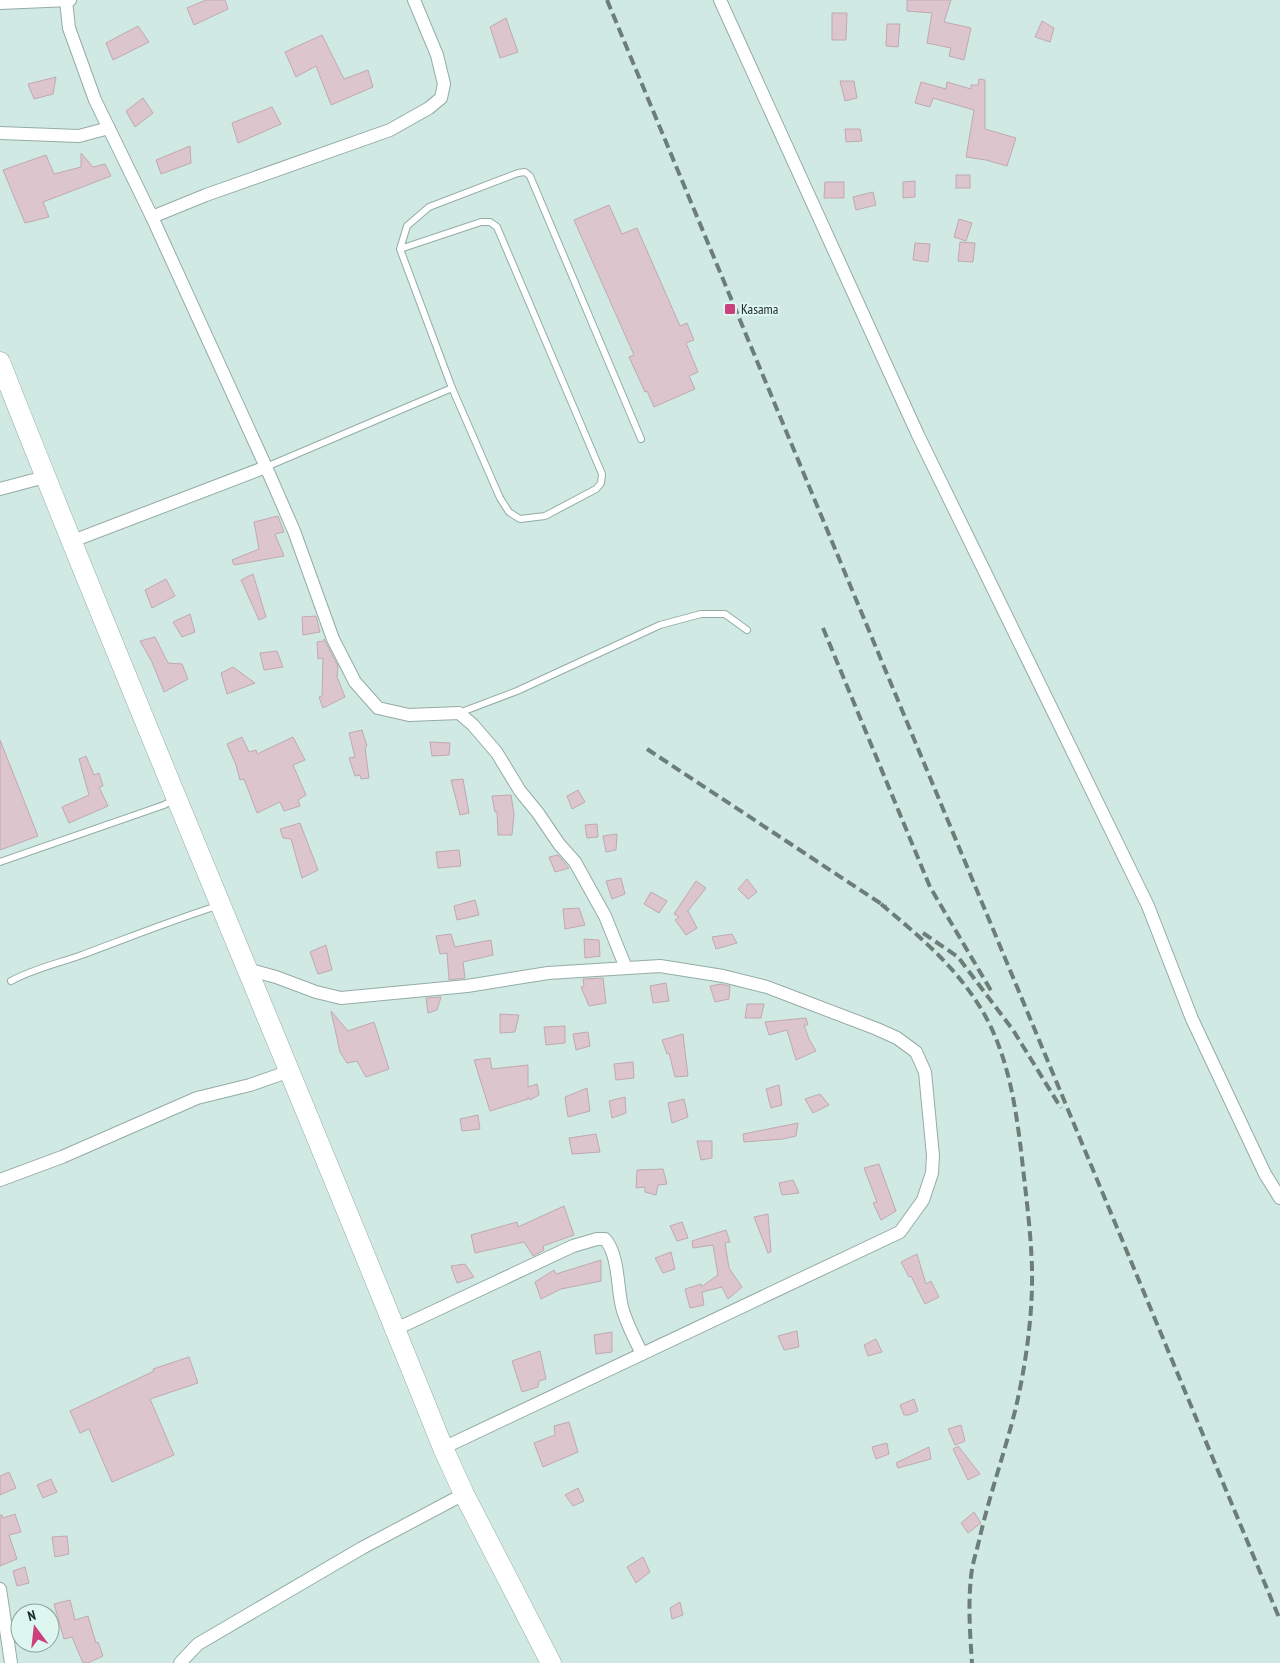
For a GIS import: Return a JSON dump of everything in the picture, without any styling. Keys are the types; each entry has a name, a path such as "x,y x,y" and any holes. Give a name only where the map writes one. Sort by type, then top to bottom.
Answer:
{"main road":[{"path":"0,362 70,542 290,1071 443,1448 464,1494 551,1663"}],"street":[{"path":"152,217 206,195 390,130 435,104 441,98 444,84 437,55 414,0"},
{"path":"720,0 918,435 1148,906 1192,1019 1265,1174 1280,1198"},
{"path":"0,4 68,1 69,28 95,100 152,217 266,466 294,531 333,639 355,682 378,708 409,715 459,713 473,725 496,753 520,791 538,813 558,844 576,862 605,916 626,968"},
{"path":"0,133 79,136 109,128"},
{"path":"70,542 266,466"},
{"path":"0,489 45,477"},
{"path":"247,969 340,998 466,986 548,973 660,966 723,976 768,987 877,1029 897,1038 916,1052 926,1072 933,1156 932,1173 924,1200 900,1232 443,1448"},
{"path":"0,1180 62,1157 197,1098 250,1085 290,1071"},
{"path":"396,1329 573,1246 597,1239 605,1239 610,1245 617,1272 622,1307 642,1354"},
{"path":"180,1663 198,1644 362,1548 464,1494"},
{"path":"0,1589 11,1663"}],"lane":[{"path":"400,249 481,222 490,222 497,227 602,474 601,484 596,489 545,516 520,519 509,512 500,498 452,388 400,249 407,226 429,207 518,173 525,172 530,176 641,439"},
{"path":"266,466 452,388"},
{"path":"459,713 517,691 660,625 701,614 725,614 747,630"},
{"path":"0,862 164,805 176,798"},
{"path":"11,982 29,971 67,960 221,905"}],"building":[{"path":"206,0 225,0 228,9 194,25 187,8"},
{"path":"907,0 951,0 944,22 971,28 964,60 949,56 951,48 927,43 932,13 907,11"},
{"path":"832,13 847,13 846,40 832,40"},
{"path":"506,18 518,52 500,58 490,27"},
{"path":"1042,21 1054,28 1050,42 1035,37"},
{"path":"887,24 900,24 898,47 886,46"},
{"path":"138,26 149,42 113,60 106,43"},
{"path":"322,35 344,79 368,70 373,87 331,105 316,66 296,77 285,52"},
{"path":"56,77 53,94 34,99 28,84"},
{"path":"979,79 985,80 985,129 1016,138 1007,166 966,157 974,110 933,98 930,107 915,103 921,82 946,89 947,82 971,89 971,85 978,85"},
{"path":"840,81 854,81 857,98 845,101"},
{"path":"143,98 153,113 135,127 126,111"},
{"path":"272,107 281,124 238,143 232,123"},
{"path":"845,129 860,129 862,141 846,142"},
{"path":"190,146 191,163 161,174 156,160"},
{"path":"81,153 93,167 105,164 111,176 43,202 49,217 25,223 3,170 46,155 54,174 81,167"},
{"path":"956,175 970,175 970,188 956,188"},
{"path":"915,181 915,197 903,198 903,182"},
{"path":"825,182 844,182 844,198 824,198"},
{"path":"873,192 876,205 856,210 853,197"},
{"path":"609,205 622,234 637,228 680,326 687,323 694,340 686,343 698,372 689,376 695,389 654,407 629,357 634,355 574,220"},
{"path":"959,219 972,223 966,241 954,237"},
{"path":"960,242 975,243 973,262 958,261"},
{"path":"915,243 930,244 928,262 913,260"},
{"path":"278,516 284,532 275,534 284,556 234,565 232,560 259,549 254,522"},
{"path":"253,574 266,617 259,620 241,580"},
{"path":"166,579 175,596 152,608 145,590"},
{"path":"190,614 195,632 182,637 173,622"},
{"path":"316,616 320,632 303,635 302,617"},
{"path":"155,637 168,663 182,664 188,679 164,692 152,662 140,641"},
{"path":"324,639 338,666 337,677 345,697 323,708 319,697 322,696 323,658 318,659 317,642 324,641"},
{"path":"277,651 283,667 264,670 260,653"},
{"path":"233,667 255,683 227,694 221,673"},
{"path":"362,730 367,746 365,747 369,778 361,779 360,775 355,776 349,758 355,757 349,733"},
{"path":"242,737 249,752 256,750 257,754 293,737 305,760 293,765 306,795 298,800 300,806 284,811 280,802 257,813 244,779 240,780 227,744"},
{"path":"0,740 38,836 0,850"},
{"path":"430,742 450,743 449,755 432,756"},
{"path":"86,756 94,775 99,773 103,786 99,787 108,806 69,823 62,807 89,795 79,759"},
{"path":"463,779 469,813 460,815 451,780"},
{"path":"578,790 585,802 572,809 567,796"},
{"path":"511,795 514,814 512,835 498,835 497,812 495,812 492,796"},
{"path":"300,823 318,870 302,878 291,839 283,838 280,829"},
{"path":"597,824 598,837 587,838 585,825"},
{"path":"617,834 616,850 606,852 603,836"},
{"path":"459,850 461,866 438,868 436,852"},
{"path":"558,855 569,868 555,872 549,857"},
{"path":"621,878 625,894 612,899 606,881"},
{"path":"747,879 757,892 748,899 738,889"},
{"path":"696,881 706,888 687,912 697,928 686,935 675,920 679,917 674,914"},
{"path":"651,892 667,901 659,913 644,904"},
{"path":"475,900 479,915 457,920 454,906"},
{"path":"579,908 585,925 565,929 563,909"},
{"path":"451,934 455,947 491,940 493,955 463,962 465,978 449,980 447,953 440,954 436,936"},
{"path":"732,934 737,943 716,949 712,937"},
{"path":"584,939 599,940 600,956 585,958"},
{"path":"326,945 332,970 318,974 310,952"},
{"path":"603,978 606,1003 589,1006 581,987 584,986 583,979"},
{"path":"666,983 669,1001 653,1003 650,986"},
{"path":"721,984 730,986 729,999 715,1002 710,986"},
{"path":"441,997 437,1010 428,1013 426,998"},
{"path":"747,1004 764,1004 761,1018 745,1018"},
{"path":"331,1011 348,1031 374,1022 389,1069 366,1077 357,1061 347,1063 340,1052"},
{"path":"500,1014 519,1015 515,1032 500,1033"},
{"path":"806,1018 808,1025 804,1025 816,1051 796,1060 787,1030 769,1035 765,1022"},
{"path":"565,1026 565,1043 546,1045 544,1027"},
{"path":"588,1032 590,1046 576,1050 573,1034"},
{"path":"683,1034 688,1076 675,1077 669,1053 667,1054 662,1040"},
{"path":"490,1058 492,1069 528,1065 528,1087 537,1084 539,1095 530,1100 528,1097 528,1099 490,1111 474,1060"},
{"path":"633,1062 634,1078 616,1080 614,1064"},
{"path":"779,1085 782,1105 771,1108 766,1089"},
{"path":"587,1088 590,1111 568,1117 565,1097"},
{"path":"820,1094 829,1105 813,1113 805,1099"},
{"path":"625,1097 626,1113 612,1118 609,1101"},
{"path":"684,1099 688,1117 672,1123 668,1103"},
{"path":"478,1115 480,1129 462,1131 460,1119"},
{"path":"798,1123 796,1136 744,1142 743,1134"},
{"path":"596,1134 600,1152 572,1154 569,1138"},
{"path":"697,1141 712,1141 712,1158 701,1160"},
{"path":"879,1164 896,1211 881,1220 873,1203 877,1202 864,1168"},
{"path":"663,1169 667,1184 658,1185 656,1195 645,1192 645,1187 636,1188 637,1170"},
{"path":"793,1180 799,1193 782,1195 779,1183"},
{"path":"564,1206 574,1235 543,1246 544,1250 533,1256 524,1242 475,1253 471,1235 517,1222 518,1227"},
{"path":"768,1214 771,1252 768,1253 754,1217"},
{"path":"682,1222 688,1238 677,1241 670,1226"},
{"path":"726,1230 730,1242 725,1243 729,1268 742,1287 728,1299 722,1287 702,1292 704,1305 690,1308 685,1289 701,1284 701,1287 718,1275 713,1245 693,1248 692,1241"},
{"path":"671,1252 675,1269 663,1273 655,1258"},
{"path":"917,1254 926,1284 931,1281 939,1297 925,1304 911,1276 909,1277 901,1262"},
{"path":"601,1260 601,1281 561,1289 541,1299 535,1282 554,1270 556,1274"},
{"path":"465,1264 474,1277 457,1283 451,1266"},
{"path":"797,1331 799,1347 784,1350 778,1336"},
{"path":"612,1332 612,1352 596,1354 594,1335"},
{"path":"876,1339 882,1352 868,1356 864,1345"},
{"path":"540,1351 546,1379 539,1381 538,1387 522,1392 512,1361"},
{"path":"189,1357 198,1383 150,1399 174,1455 112,1482 89,1429 80,1433 70,1411 154,1371 153,1369"},
{"path":"914,1399 918,1411 904,1415 900,1405"},
{"path":"569,1422 578,1452 543,1467 534,1443 555,1435 554,1426"},
{"path":"961,1425 965,1441 955,1445 948,1429"},
{"path":"887,1443 889,1454 876,1459 872,1447"},
{"path":"958,1446 980,1474 968,1480 953,1449"},
{"path":"929,1447 931,1459 898,1468 896,1463"},
{"path":"9,1472 16,1488 0,1495 0,1476"},
{"path":"51,1479 57,1492 43,1498 37,1485"},
{"path":"578,1488 584,1501 573,1506 565,1495"},
{"path":"974,1512 981,1523 968,1533 961,1523"},
{"path":"15,1514 21,1532 9,1535 17,1559 0,1566 0,1515 3,1518"},
{"path":"67,1536 69,1554 55,1557 52,1537"},
{"path":"643,1557 650,1572 636,1583 627,1567"},
{"path":"25,1567 29,1583 17,1586 13,1571"},
{"path":"70,1600 75,1620 88,1616 96,1643 98,1642 103,1656 88,1663 83,1663 72,1637 64,1639 60,1625 60,1603 58,1603"},
{"path":"680,1602 683,1615 672,1619 670,1608"}],"railway":[{"path":"607,0 1280,1620"},
{"path":"823,628 930,887 993,994"},
{"path":"647,749 886,907"},
{"path":"881,904 922,939 947,964 970,992 990,1024 998,1042 1009,1080 1022,1159 1031,1255 1030,1321 1026,1356 1016,1407 987,1507 972,1568 969,1609 972,1663"},
{"path":"923,933 958,957 1013,1030 1061,1108"}],"place":[{"name":"Kasama","path":"730,309"}]}
